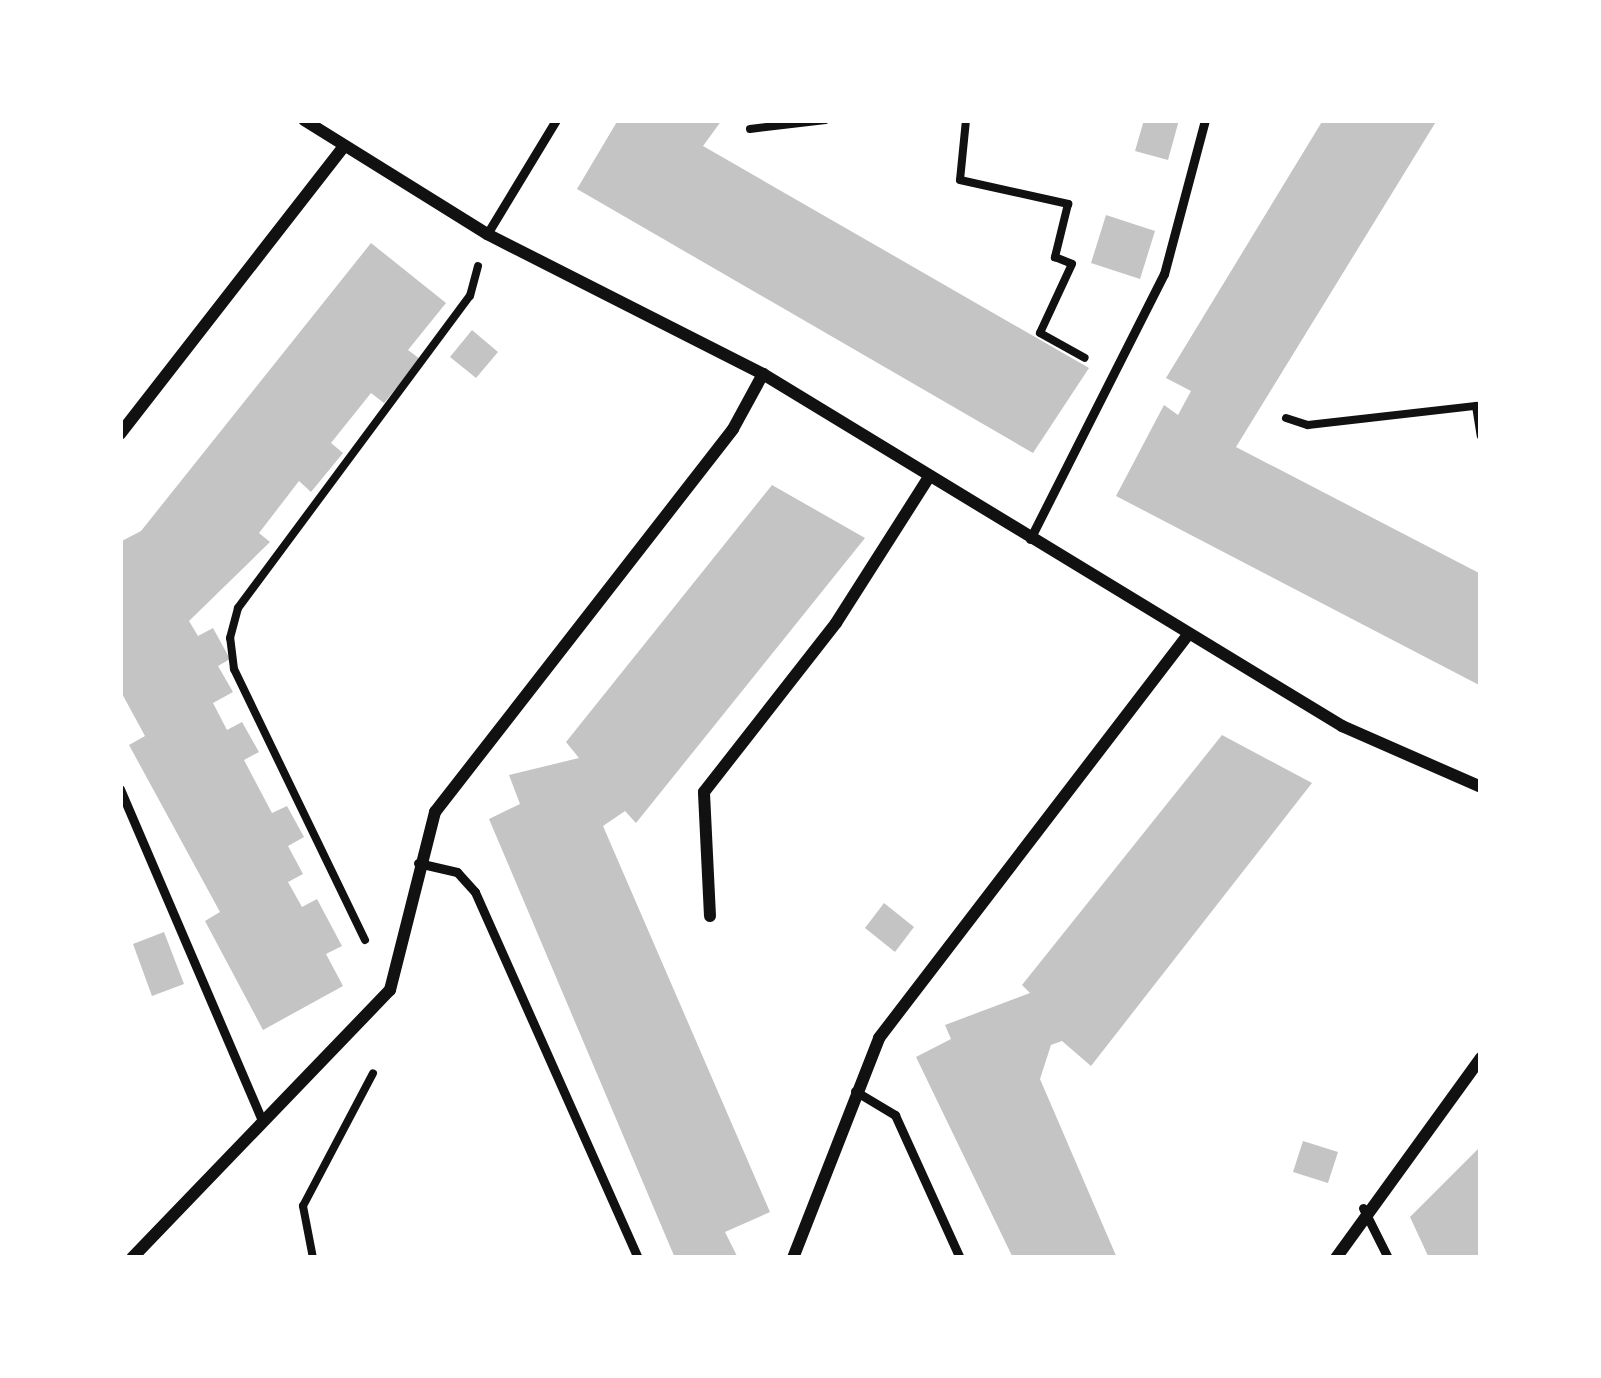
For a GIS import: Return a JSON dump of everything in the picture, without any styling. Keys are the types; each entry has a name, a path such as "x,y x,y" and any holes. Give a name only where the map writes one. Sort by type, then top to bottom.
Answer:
{"street":[{"path":"304,120 487,234 763,374 1187,636 1342,726 1481,787"},
{"path":"120,434 344,146"},
{"path":"132,1258 389,990 418,863 435,812 733,430 763,374"},
{"path":"710,916 704,793 836,623 929,477"},
{"path":"793,1258 879,1038 1187,636"},
{"path":"1336,1258 1363,1208 1481,1058"}],"lane":[{"path":"487,234 556,120"},
{"path":"1030,539 1164,274 1205,120"},
{"path":"120,789 263,1122"},
{"path":"418,863 458,872 476,892 638,1258"},
{"path":"855,1091 895,1115 960,1258"},
{"path":"1363,1208 1388,1258"}],"path":[{"path":"750,129 825,120"},
{"path":"966,120 960,180 1068,204 1055,256 1072,264 1040,333 1115,374"},
{"path":"389,990 234,669 230,638 238,608 470,296 487,234"},
{"path":"1286,418 1308,425 1476,406 1481,436"},
{"path":"313,1258 303,1206 373,1073"}],"building":[{"path":"618,120 722,120 703,146 1089,368 1033,453 577,189"},
{"path":"1144,120 1179,120 1168,160 1135,151"},
{"path":"1323,120 1437,120 1236,447 1481,574 1481,686 1116,496 1164,405 1178,415 1191,391 1166,378"},
{"path":"1106,215 1155,231 1140,279 1091,263"},
{"path":"371,243 446,303 408,350 420,359 384,403 371,393 331,443 343,453 311,492 299,481 259,533 270,542 189,621 198,636 213,628 230,659 218,666 233,692 213,703 227,730 242,722 259,752 244,760 272,813 287,806 304,837 288,846 303,874 288,882 302,907 317,899 342,946 326,954 343,986 263,1030 205,921 220,912 129,745 145,736 120,690 120,542 141,531"},
{"path":"472,330 498,352 476,378 450,357"},
{"path":"772,485 865,538 636,823 625,811 603,826 770,1212 725,1232 738,1258 675,1258 489,819 520,804 509,775 579,758 566,742"},
{"path":"1222,735 1312,783 1091,1066 1062,1041 1051,1045 1040,1079 1117,1258 1013,1258 916,1057 951,1039 945,1025 1030,993 1022,985"},
{"path":"884,903 914,927 895,952 865,928"},
{"path":"164,932 184,984 152,996 133,944"},
{"path":"1303,1141 1338,1152 1328,1183 1293,1172"},
{"path":"1481,1146 1481,1258 1429,1258 1410,1217"}]}
